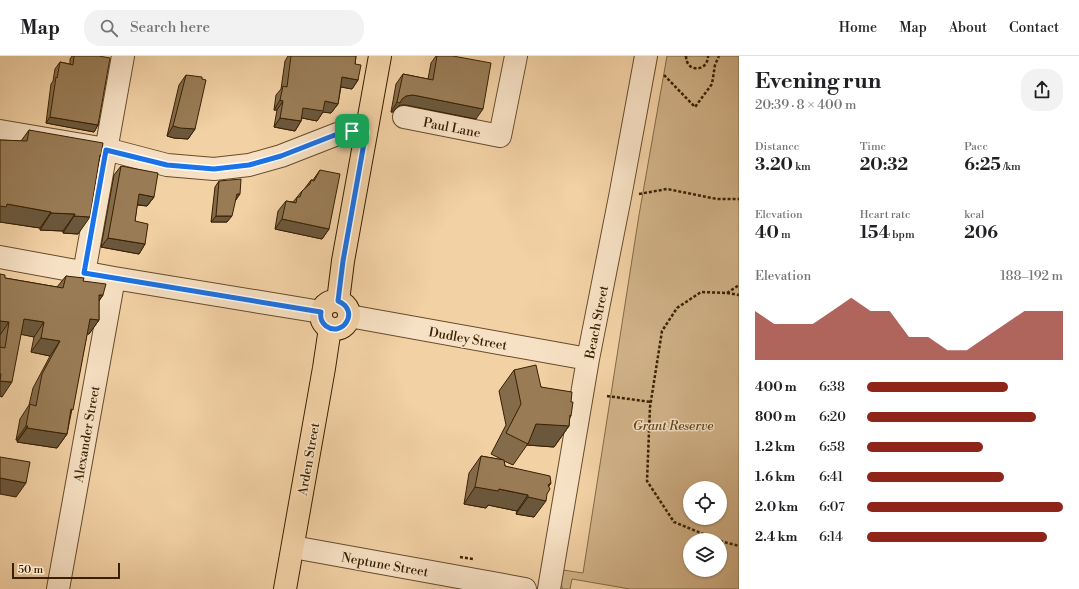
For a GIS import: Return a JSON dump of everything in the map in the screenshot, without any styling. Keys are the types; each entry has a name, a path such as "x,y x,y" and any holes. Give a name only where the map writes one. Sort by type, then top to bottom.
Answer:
{"main road":[{"name":"Arden Street","path":"285,589 380,56"}],"street":[{"path":"84,273 123,56"},
{"name":"Paul Lane","path":"404,117 500,136 516,56"},
{"name":"Beach Street","path":"549,589 588,359 646,56"},
{"path":"0,131 106,150 167,165 214,169 249,165 281,156 340,133 352,131 366,132"},
{"name":"Dudley Street","path":"0,257 84,273 334,314 588,359"},
{"name":"Alexander Street","path":"58,589 114,278"},
{"name":"Neptune Street","path":"292,547 525,589"}],"path":[{"path":"686,56 690,66 696,68 700,68 706,64 708,61 708,56"},
{"path":"664,75 695,107 712,84 715,65 719,56"},
{"path":"620,197 667,189 717,199 739,199"},
{"path":"727,293 739,285"},
{"path":"702,533 674,522 647,481 651,402 662,331 677,308 701,292 739,295"},
{"path":"607,396 651,402"},
{"path":"727,542 739,546"},
{"path":"460,557 474,559"}],"green space":[{"name":"Grant Reserve","path":"667,56 739,56 739,589 630,589 572,579 570,589 562,589 561,580 563,570 583,573 639,215"}],"building":[{"path":"74,56 99,56 110,58 98,125 50,117 56,77 57,78 60,62 73,65"},
{"path":"291,56 356,56 355,64 361,65 358,80 342,77 338,104 325,101 323,111 303,108 301,121 280,118 283,101 280,100 283,86 287,87"},
{"path":"437,56 453,56 491,63 483,109 413,95 406,96 400,103 397,102 403,74 433,80"},
{"path":"186,75 202,77 202,79 206,80 195,129 173,126"},
{"path":"29,130 103,143 90,217 74,216 75,214 51,213 7,204 6,207 0,206 0,140 27,141"},
{"path":"121,166 158,173 154,197 139,194 135,221 148,224 145,244 108,238"},
{"path":"320,170 340,174 329,229 282,219 286,201 296,203 297,197 300,197 302,191 310,184 311,180 314,181"},
{"path":"241,179 240,194 237,194 232,216 216,216 219,181"},
{"path":"0,274 5,275 5,278 63,288 66,276 84,278 83,281 106,284 103,295 99,295 99,320 90,319 67,434 27,428 28,426 26,426 30,404 36,406 42,374 60,341 41,338 44,322 24,319 12,382 0,381 0,347 5,348 9,322 0,321"},
{"path":"536,365 541,387 572,392 571,402 573,402 569,426 536,424 528,444 506,433 521,404 514,370"},
{"path":"481,456 504,460 505,466 550,476 551,483 548,485 550,489 547,494 546,501 528,497 528,495 499,489 498,491 475,487"},
{"path":"0,457 30,462 26,483 0,478"}],"route":[{"path":"352,131 366,132 343,261 338,301 344,304 347,308 349,316 345,324 341,327 332,329 326,326 321,320 321,312 84,273 106,150 167,165 214,169 249,165 281,156 340,133 352,131"}]}
